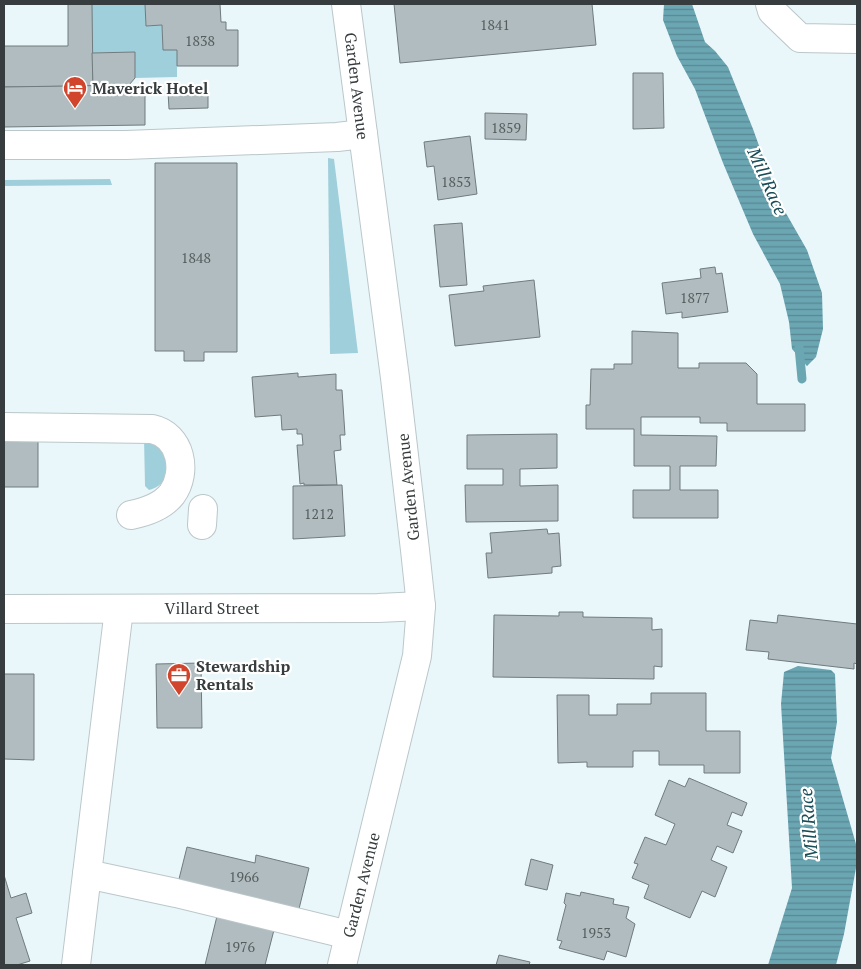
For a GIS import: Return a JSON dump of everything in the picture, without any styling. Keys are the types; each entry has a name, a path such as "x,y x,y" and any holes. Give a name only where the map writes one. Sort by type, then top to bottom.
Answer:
{"street":[{"name":"Garden Avenue","path":"342,965 417,656 421,606 400,420 346,4"},
{"path":"770,4 772,10 800,38 857,39"},
{"path":"4,145 126,145 337,137 363,134"},
{"path":"4,427 152,429 167,436 178,451 181,471 178,483 172,495 164,501 150,510 131,515"},
{"name":"Villard Street","path":"4,609 378,608 421,606"},
{"path":"76,965 119,608"},
{"path":"87,874 176,893 349,935"}],"shaded area":[{"path":"92,4 145,4 146,26 162,25 163,50 177,50 177,77 135,78 135,52 92,53"},
{"path":"328,158 334,159 358,353 330,354"},
{"path":"110,179 112,185 4,186 4,180"},
{"path":"144,438 153,439 171,463 166,477 158,486 149,490 145,486"}],"water":[{"path":"664,4 692,4 705,42 728,67 779,201 807,250 822,293 823,329 816,357 807,366 792,349 789,322 780,284 753,234 695,89 677,56 663,20"},
{"path":"798,666 831,670 835,674 837,722 831,758 856,844 856,868 844,934 836,965 768,965 792,888 781,704 784,672"}],"building":[{"path":"68,4 92,4 93,86 4,87 4,46 68,46"},
{"path":"145,4 220,4 221,22 226,22 226,30 238,30 238,66 177,66 177,50 163,50 162,25 146,26"},
{"path":"394,4 592,4 596,45 400,63"},
{"path":"135,52 135,78 129,85 93,86 92,53"},
{"path":"633,73 663,73 664,128 633,129"},
{"name":"Maverick Hotel","path":"129,85 129,94 145,94 145,125 4,127 4,87"},
{"path":"208,91 208,108 169,109 168,92"},
{"path":"485,113 527,114 526,140 485,139"},
{"path":"470,136 477,194 438,200 434,166 427,167 424,142"},
{"path":"155,163 237,163 237,352 204,352 204,361 184,361 184,351 155,351"},
{"path":"462,223 467,285 440,287 434,225"},
{"path":"715,267 716,274 722,273 728,312 682,318 682,312 666,314 662,283 701,278 700,269"},
{"path":"534,280 540,337 455,346 449,295 484,291 483,286"},
{"path":"632,331 678,333 678,368 699,368 699,363 746,363 757,374 757,404 805,404 805,431 727,431 727,423 700,423 700,417 641,417 641,435 717,436 716,466 680,466 680,490 718,490 718,518 633,518 633,490 670,490 670,466 634,466 634,429 586,429 586,405 590,405 591,369 614,369 614,364 632,364"},
{"path":"298,373 298,377 336,374 336,390 342,390 345,435 340,435 341,450 334,451 337,485 300,484 297,445 303,445 302,434 297,434 297,429 282,430 281,415 255,417 252,377"},
{"path":"557,434 557,468 520,469 520,486 558,485 558,521 466,522 465,485 503,485 503,469 467,469 467,435"},
{"path":"4,438 38,438 38,487 4,487"},
{"path":"342,485 345,536 293,539 293,486"},
{"path":"547,529 548,534 559,533 561,566 552,567 552,573 488,578 486,553 492,553 490,533"},
{"path":"559,612 583,612 583,617 652,618 652,630 662,629 662,667 654,666 654,679 493,677 494,615 559,616"},
{"path":"778,615 857,624 857,664 854,663 854,669 768,659 769,652 746,650 750,620 777,623"},
{"name":"Stewardship Rentals","path":"201,663 202,728 157,728 156,664"},
{"path":"4,674 34,674 34,760 4,759"},
{"path":"651,693 706,693 706,731 740,731 740,773 704,773 704,765 659,765 659,751 633,751 633,767 587,767 587,762 558,763 557,695 589,695 589,715 617,715 617,704 651,704"},
{"path":"689,778 747,803 742,816 732,812 727,825 742,831 733,853 717,846 711,860 727,867 715,897 702,891 690,918 644,898 649,885 632,878 638,864 634,863 645,837 666,845 675,824 655,815 669,780 685,787"},
{"path":"187,847 255,863 256,855 309,868 298,913 178,883"},
{"path":"531,859 553,865 547,890 525,885"},
{"path":"4,875 11,898 26,893 32,913 16,918 30,961 17,965 4,965"},
{"path":"581,892 614,899 613,904 629,907 626,918 635,924 626,957 607,951 604,960 559,948 562,941 557,940 566,905 564,903 566,893 580,896"},
{"path":"218,912 275,926 265,965 205,965"},
{"path":"499,955 530,962 529,965 496,965"}],"waterway":[{"name":"Mill Race","path":"799,347 802,379"}],"place":[{"name":"Maverick Hotel","path":"75,109"},
{"name":"Stewardship Rentals","path":"179,696"}]}
